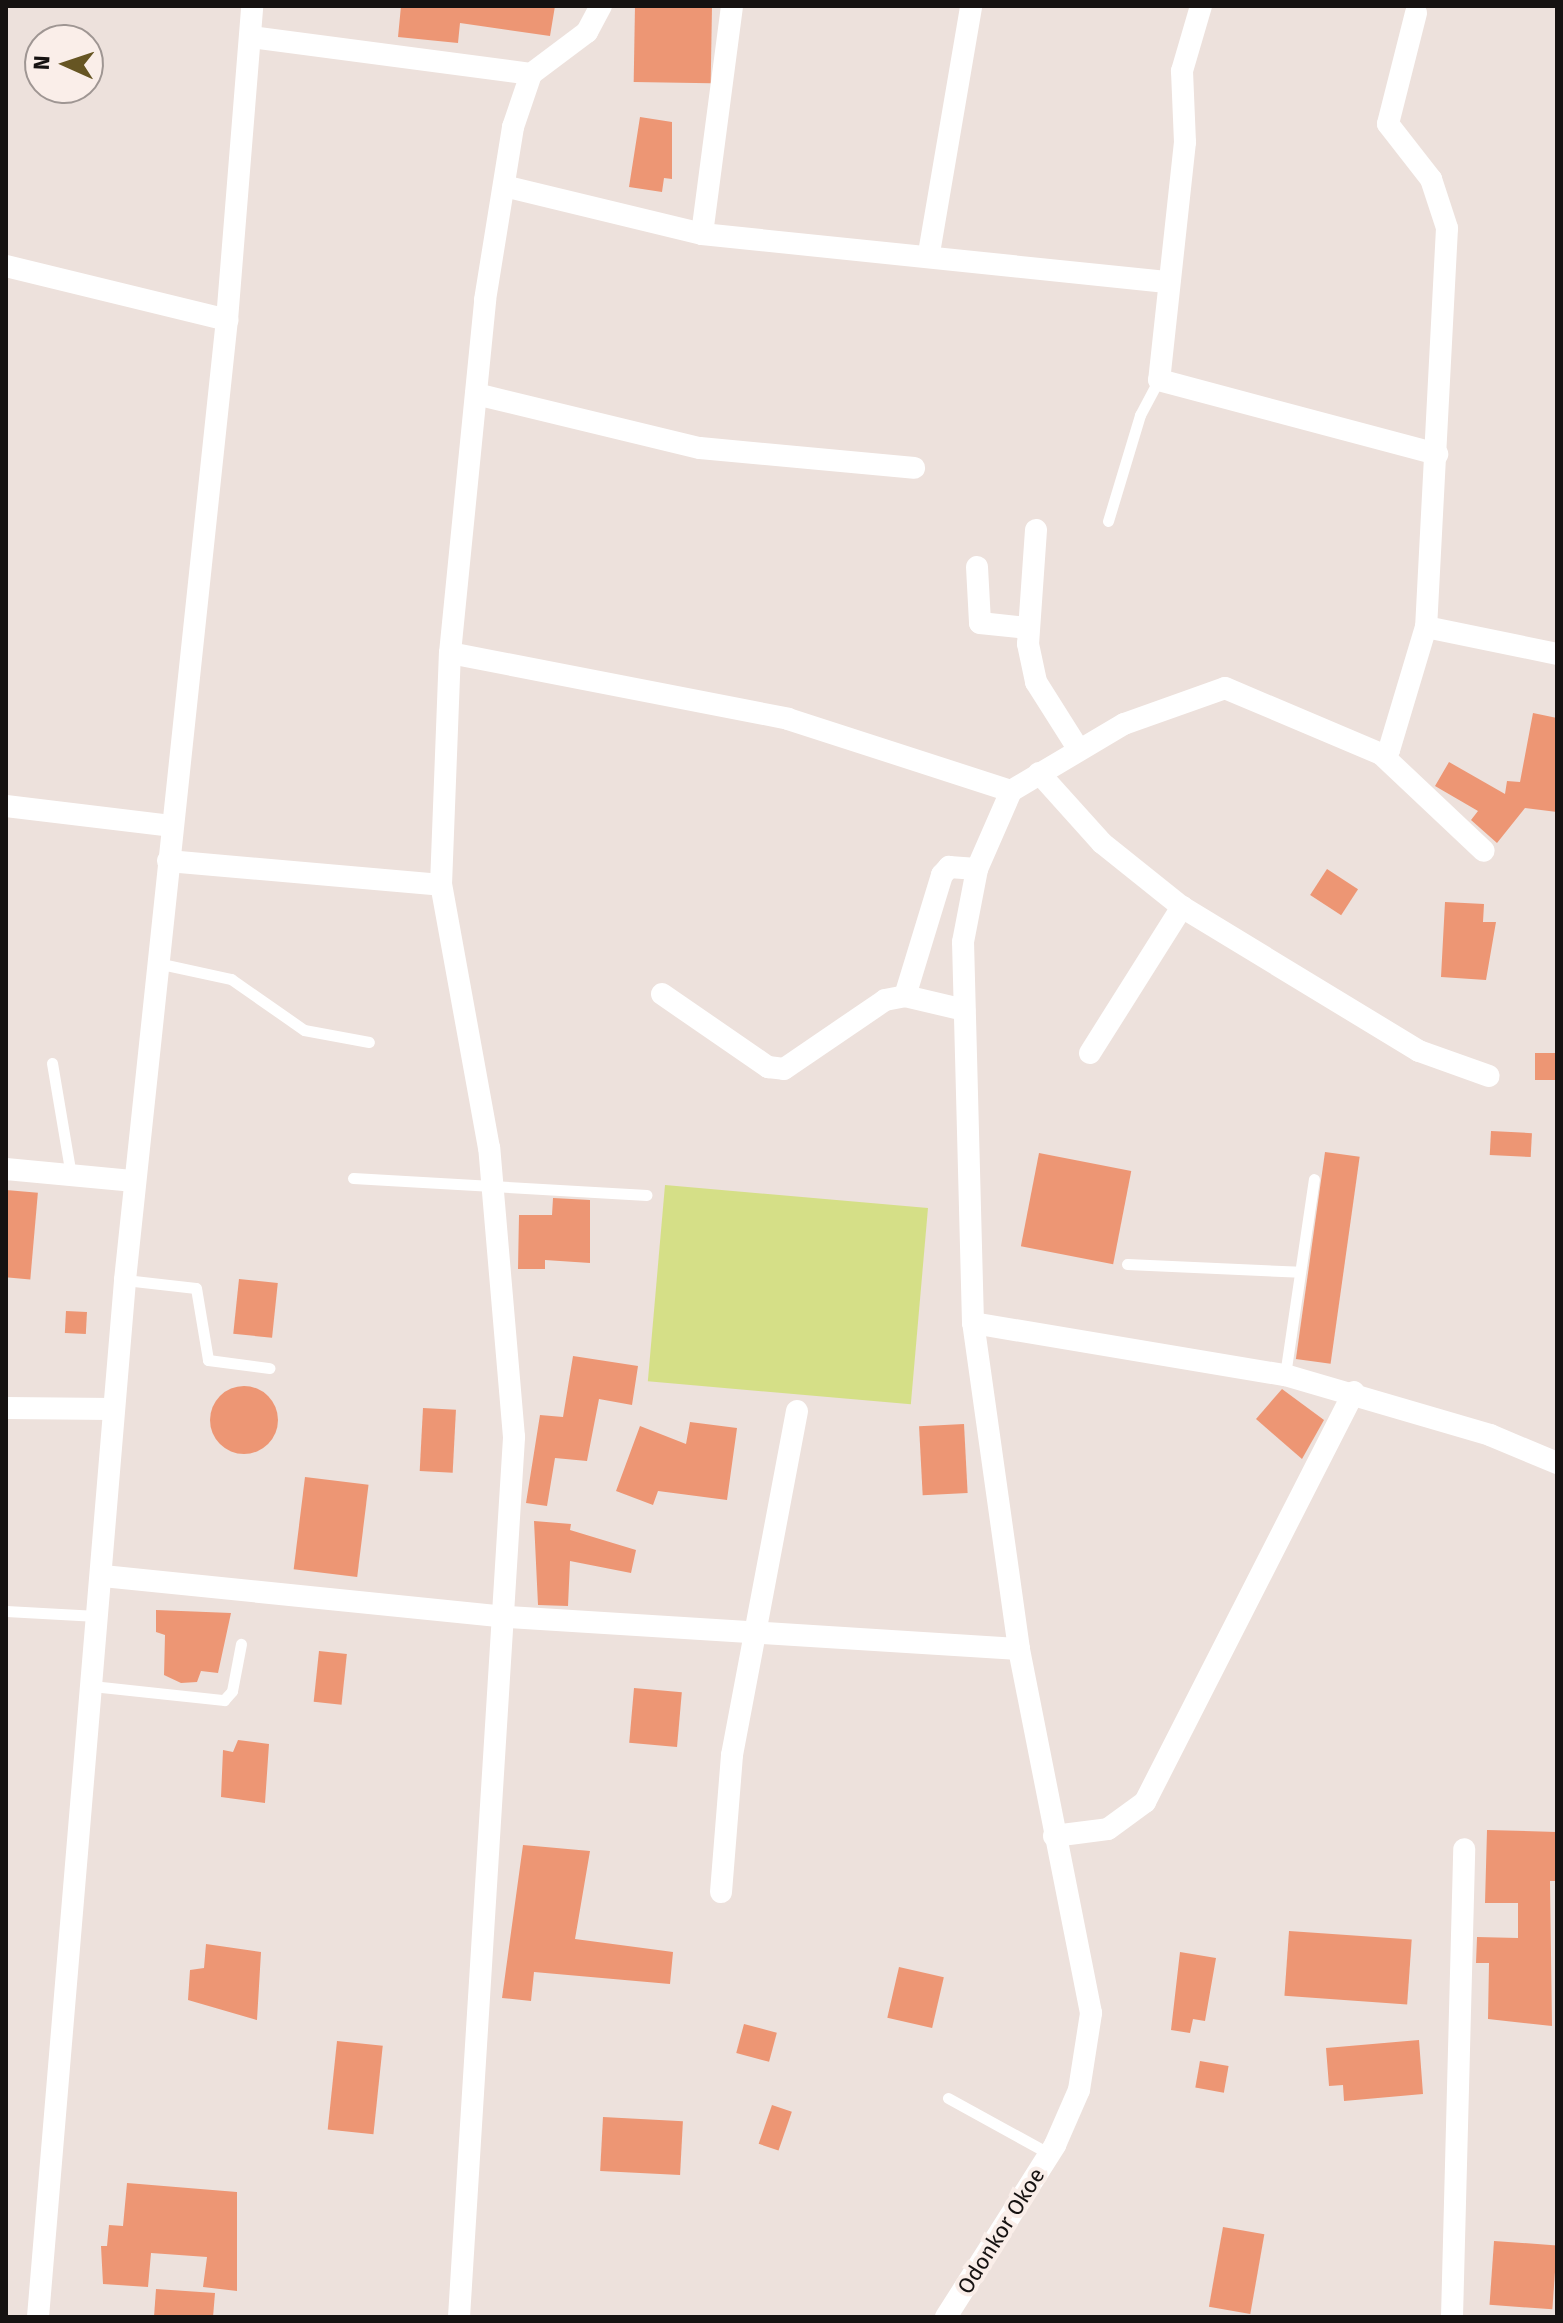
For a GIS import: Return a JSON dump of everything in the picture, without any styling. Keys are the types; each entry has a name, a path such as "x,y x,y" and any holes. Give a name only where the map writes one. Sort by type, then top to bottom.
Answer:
{"street":[{"path":"38,2317 134,1181 227,320 252,6"},
{"path":"459,2317 508,1617 512,1362 493,1190 441,885 450,653 476,394 504,186 531,74 587,32 601,6"},
{"path":"702,234 732,6"},
{"path":"929,253 971,6"},
{"path":"1201,6 1182,71 1185,142 1167,282 1159,380 1437,454"},
{"path":"1381,754 1389,750 1426,627 1437,454 1447,228 1431,179 1388,124 1416,13"},
{"path":"251,37 531,74"},
{"path":"504,186 702,234 929,253 1167,282"},
{"path":"6,266 227,320"},
{"path":"476,394 700,448 914,468"},
{"path":"1036,530 1027,628 1036,682 1079,750"},
{"path":"977,567 980,623 1027,628"},
{"path":"1426,627 1557,654"},
{"path":"450,653 788,719 1011,791 1153,711 1225,688 1381,754 1484,851"},
{"path":"1039,773 1102,843 1182,907 1419,1051 1489,1076"},
{"name":"Odonkor Okoe","path":"946,2317 1053,2150 1079,2090 1091,2013 1019,1649 973,1323 963,942 977,869 1011,791"},
{"path":"6,806 171,826"},
{"path":"168,861 441,885"},
{"path":"905,996 942,875 949,867 977,869"},
{"path":"1090,1053 1182,907"},
{"path":"662,994 768,1067 784,1069 885,1000 905,996 964,1010"},
{"path":"6,1169 134,1181"},
{"path":"973,1323 1285,1375 1354,1392 1557,1463"},
{"path":"1054,1836 1108,1829 1145,1802 1354,1392"},
{"path":"6,1408 113,1409"},
{"path":"721,1892 732,1755 797,1411"},
{"path":"103,1576 508,1617 757,1635 1019,1649"},
{"path":"1452,2317 1464,1849"}],"lane":[{"path":"1108,521 1140,415 1159,380"},
{"path":"157,963 231,979 256,990 287,1023 369,1042"},
{"path":"52,1063 71,1175"},
{"path":"353,1178 493,1190 647,1195"},
{"path":"1285,1375 1314,1179"},
{"path":"1127,1264 1300,1272"},
{"path":"125,1280 196,1288 208,1360 269,1368"},
{"path":"6,1611 99,1617"},
{"path":"92,1686 224,1700 232,1691 241,1644"},
{"path":"948,2098 1053,2150"}],"green space":[{"path":"665,1185 928,1208 911,1404 648,1381"}],"building":[{"path":"401,6 555,6 550,36 460,23 458,43 398,37"},
{"path":"635,6 712,7 711,83 634,82"},
{"path":"640,117 672,122 672,179 664,178 662,192 629,187"},
{"path":"1533,713 1557,718 1557,812 1525,808 1497,843 1471,820 1478,811 1435,786 1449,762 1505,794 1507,781 1520,782"},
{"path":"1327,869 1358,889 1341,915 1310,895"},
{"path":"1445,902 1484,904 1483,922 1496,922 1486,980 1441,977"},
{"path":"1535,1053 1557,1053 1557,1080 1535,1080"},
{"path":"1491,1131 1532,1133 1531,1157 1490,1155"},
{"path":"1325,1152 1360,1157 1331,1364 1296,1359"},
{"path":"1039,1153 1131,1171 1113,1264 1021,1246"},
{"path":"6,1190 38,1193 30,1279 6,1277"},
{"path":"553,1198 590,1200 590,1263 545,1260 545,1269 518,1269 519,1215 552,1215"},
{"path":"239,1279 278,1283 272,1338 233,1334"},
{"path":"66,1311 87,1312 86,1334 65,1333"},
{"path":"573,1356 638,1366 632,1405 599,1399 587,1461 555,1458 547,1506 526,1503 540,1415 563,1417"},
{"path":"244,1386 268,1396 278,1420 268,1444 244,1454 220,1444 210,1420 220,1396"},
{"path":"1282,1389 1324,1420 1302,1459 1256,1419"},
{"path":"423,1408 456,1410 453,1473 420,1471"},
{"path":"690,1422 737,1428 727,1500 658,1491 653,1505 616,1491 640,1426 686,1444"},
{"path":"964,1424 968,1493 923,1495 919,1426"},
{"path":"305,1477 369,1485 357,1577 294,1569"},
{"path":"534,1521 571,1524 570,1530 636,1550 631,1573 570,1561 568,1606 538,1605"},
{"path":"156,1610 231,1613 218,1673 201,1671 197,1682 181,1683 164,1675 165,1635 156,1632"},
{"path":"319,1651 347,1654 342,1705 314,1702"},
{"path":"634,1688 682,1692 677,1747 629,1743"},
{"path":"238,1740 269,1744 265,1803 221,1797 223,1750 233,1752"},
{"path":"1487,1830 1557,1832 1557,1881 1550,1881 1552,2026 1488,2019 1489,1963 1476,1963 1477,1937 1518,1938 1518,1903 1485,1903"},
{"path":"523,1845 590,1851 575,1939 673,1952 670,1984 534,1972 531,2001 502,1998"},
{"path":"1289,1931 1412,1940 1407,2004 1284,1996"},
{"path":"206,1944 261,1952 257,2020 188,2000 190,1970 204,1968"},
{"path":"1180,1952 1216,1958 1205,2021 1193,2019 1190,2033 1171,2030"},
{"path":"899,1967 944,1977 932,2028 887,2018"},
{"path":"744,2024 777,2033 769,2062 736,2053"},
{"path":"1419,2040 1423,2094 1344,2101 1343,2085 1329,2086 1326,2048"},
{"path":"337,2041 383,2046 373,2134 328,2130"},
{"path":"1200,2061 1229,2066 1224,2093 1195,2088"},
{"path":"772,2105 792,2112 779,2151 759,2144"},
{"path":"603,2117 683,2121 680,2175 600,2171"},
{"path":"127,2183 237,2192 237,2291 203,2287 207,2257 151,2253 148,2287 103,2284 101,2246 107,2246 109,2225 123,2226"},
{"path":"1223,2227 1264,2234 1250,2314 1209,2307"},
{"path":"1494,2241 1557,2245 1552,2309 1490,2305"},
{"path":"156,2289 215,2293 213,2317 154,2317"}]}
